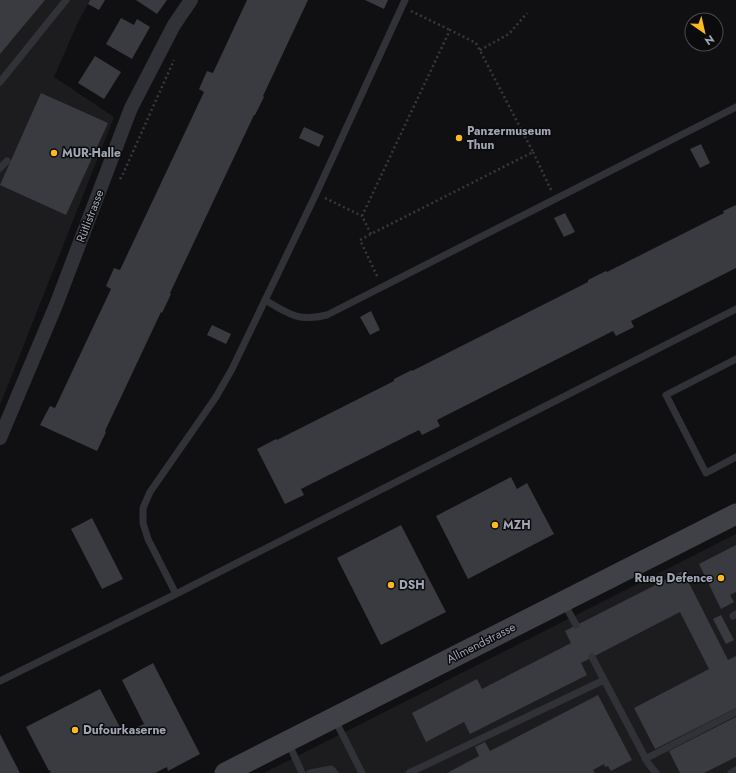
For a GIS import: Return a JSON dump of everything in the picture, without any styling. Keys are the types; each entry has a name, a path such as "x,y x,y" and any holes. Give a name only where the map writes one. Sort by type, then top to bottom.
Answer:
{"main road":[{"name":"Allmendstrasse","path":"225,773 736,514"}],"street":[{"name":"Rütlistrasse","path":"0,438 56,305 131,108 174,25 191,0"}],"lane":[{"path":"0,82 66,0"},
{"path":"176,594 148,539 143,523 143,508 150,492 216,397 232,369 316,194 403,3"},
{"path":"264,300 294,316 315,318 327,315 736,107"},
{"path":"0,168 7,161"},
{"path":"0,681 176,594 736,309"},
{"path":"736,359 666,395 706,472 736,457"},
{"path":"564,601 576,625"},
{"path":"592,657 645,759 656,773"},
{"path":"409,773 604,680"},
{"path":"645,759 736,712"},
{"path":"334,718 362,773"},
{"path":"287,741 302,773"},
{"path":"310,773 330,769 336,773"},
{"path":"731,773 736,770"}],"path":[{"path":"403,3 450,30 476,42 556,199"},
{"path":"480,50 509,34 527,13"},
{"path":"362,216 450,30"},
{"path":"119,180 176,54"},
{"path":"382,287 360,240 533,152"},
{"path":"316,194 362,216 371,234"}],"shaded area":[{"path":"0,0 90,0 78,22 54,77 114,117 0,405"},
{"path":"736,534 736,773 264,773 337,736"}],"building":[{"path":"0,0 45,0 0,54"},
{"path":"90,0 105,0 99,10 88,4"},
{"path":"136,0 167,0 157,14"},
{"path":"247,0 308,0 263,96 264,97 254,115 162,313 161,312 97,451 40,425 50,406 55,408 111,289 106,286 114,268 120,270 204,92 199,89 207,71 213,73"},
{"path":"365,0 388,0 384,9"},
{"path":"121,18 134,25 137,19 150,27 132,59 106,44"},
{"path":"95,56 121,72 104,99 78,83"},
{"name":"MUR-Halle","path":"41,93 108,123 66,215 0,185"},
{"path":"304,127 324,136 319,147 299,138"},
{"path":"701,144 710,163 700,168 690,149"},
{"path":"736,205 736,268 631,321 634,327 616,336 613,331 437,420 440,426 422,435 419,430 301,489 304,495 285,504 257,449 588,282 588,280 606,271 607,272 724,213 723,211"},
{"path":"565,213 575,232 564,237 554,218"},
{"path":"371,311 380,330 370,335 360,317"},
{"path":"212,325 231,334 226,344 207,335"},
{"name":"MZH","path":"511,477 517,489 527,483 554,534 468,579 436,516"},
{"path":"92,518 123,579 102,589 71,529"},
{"name":"DSH","path":"401,525 446,612 381,645 337,558"},
{"name":"Ruag Defence","path":"736,545 736,592 730,595 734,602 721,609 699,564"},
{"path":"683,571 728,660 736,656 736,708 655,749 634,708 709,669 680,612 581,663 587,675 470,734 464,722 426,742 412,713 477,679 482,689 571,643 565,631"},
{"path":"721,615 734,640 726,644 713,619"},
{"name":"Dufourkaserne","path":"153,663 200,754 168,771 167,767 155,773 48,773 51,772 50,770 49,771 26,727 100,689 123,733 121,734 122,735 144,724 122,680"},
{"path":"598,695 632,760 611,771 608,766 605,767 604,764 593,770 595,773 447,773 479,756 475,747 485,742 490,751"},
{"path":"736,717 736,757 704,773 680,773 669,751"},
{"path":"0,734 20,773 0,773"}],"place":[{"name":"Panzermuseum Thun","path":"459,138"},
{"name":"MUR-Halle","path":"54,153"},
{"name":"MZH","path":"495,525"},
{"name":"Ruag Defence","path":"721,578"},
{"name":"DSH","path":"391,585"},
{"name":"Dufourkaserne","path":"75,730"}]}
